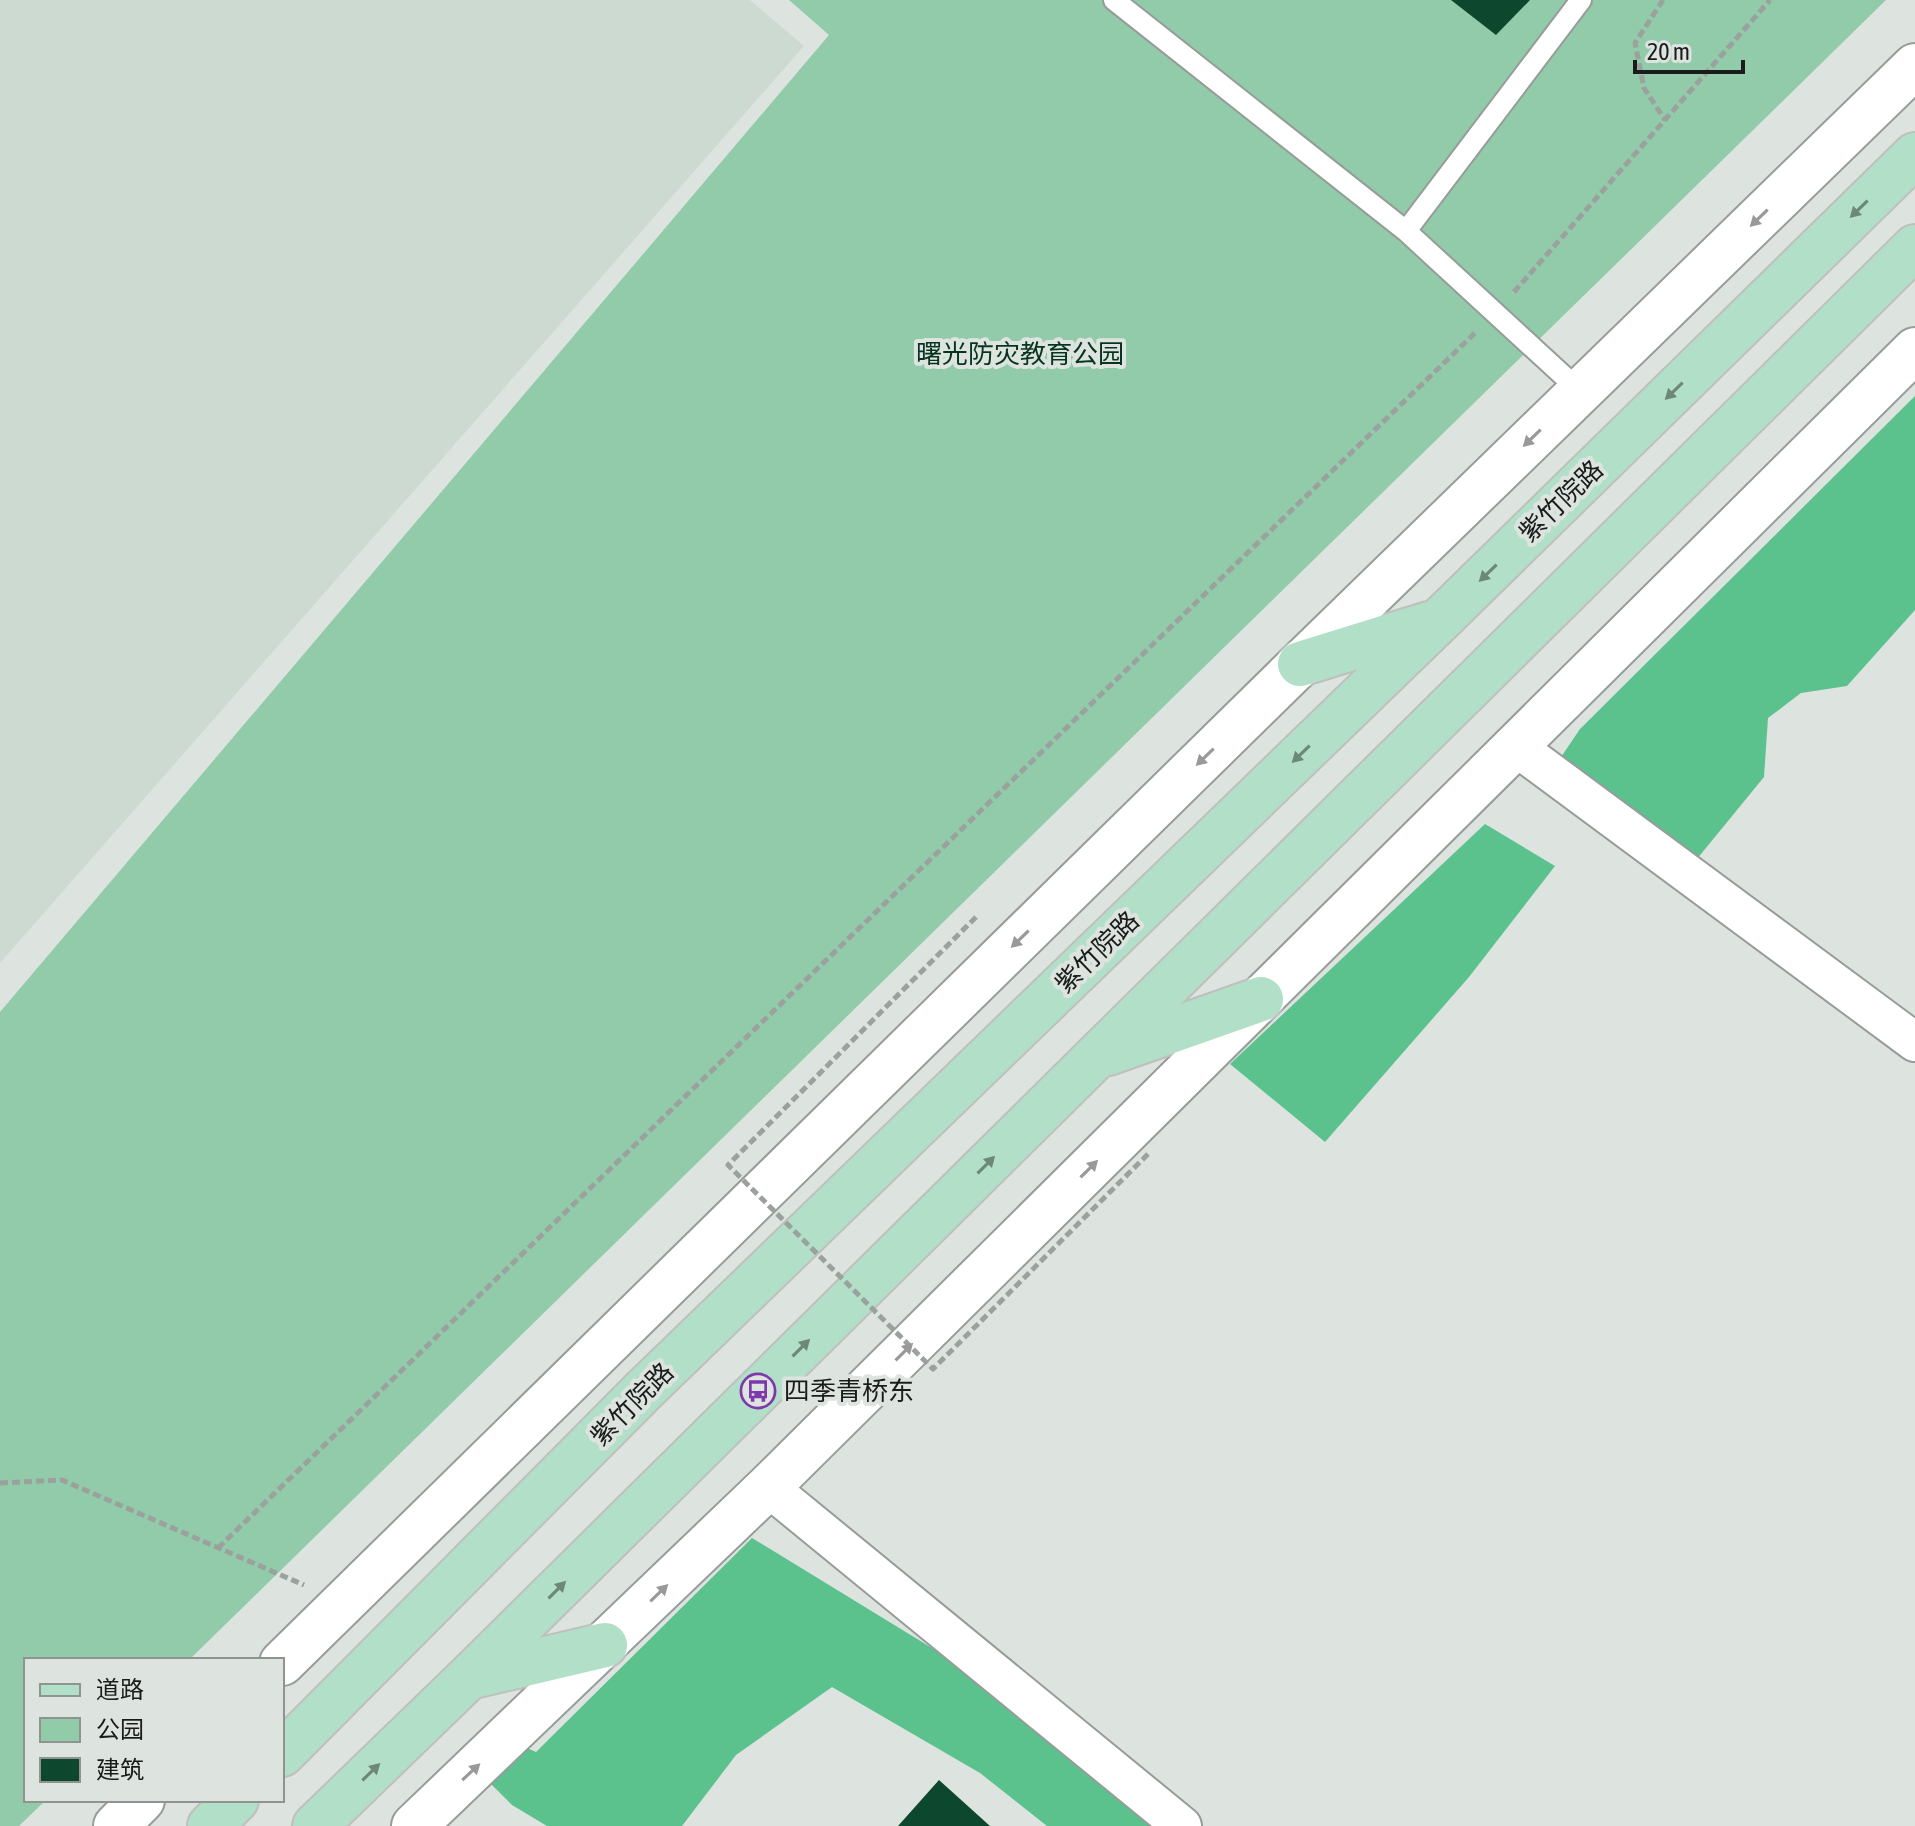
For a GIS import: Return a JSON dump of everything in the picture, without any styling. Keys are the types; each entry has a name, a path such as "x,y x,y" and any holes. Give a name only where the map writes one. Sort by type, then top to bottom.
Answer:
{"main road":[{"name":"紫竹院路","path":"284,1752 645,1389 1439,621 1915,155"},
{"path":"315,1826 1915,247"},
{"path":"1300,664 1439,621"},
{"path":"1094,1058 1261,999"},
{"path":"469,1677 605,1645"},
{"path":"210,1826 234,1802"}],"street":[{"path":"284,1661 1300,664 1915,66"},
{"path":"414,1826 768,1487 1915,350"},
{"path":"1515,746 1915,1042"},
{"path":"768,1487 1182,1826"},
{"path":"116,1826 140,1802"}],"lane":[{"path":"1114,0 1406,231 1580,391"},
{"path":"1406,231 1581,0"}],"path":[{"path":"1663,0 1635,43 1644,88 1665,120"},
{"path":"218,1548 1495,314 1770,0"},
{"path":"976,917 728,1165 933,1369 1150,1152"},
{"path":"0,1483 62,1480 308,1587"}],"shaded area":[{"path":"0,0 750,0 804,46 0,963"}],"green space":[{"name":"曙光防灾教育公园","path":"789,0 1886,0 191,1658 24,1658 24,1802 44,1802 19,1826 0,1826 0,1012 829,35"},
{"path":"1915,396 1915,610 1847,686 1801,693 1768,718 1764,777 1692,865 1555,766 1580,729"},
{"path":"1485,824 1555,866 1469,977 1325,1142 1230,1064"},
{"path":"752,1538 976,1675 1153,1826 1047,1826 980,1773 832,1687 736,1755 682,1826 547,1826 512,1805 483,1776 516,1743 536,1752"}],"building":[{"path":"1451,0 1530,0 1496,35"},
{"path":"939,1780 990,1826 898,1826"}],"place":[{"name":"四季青桥东","path":"758,1391"}]}
